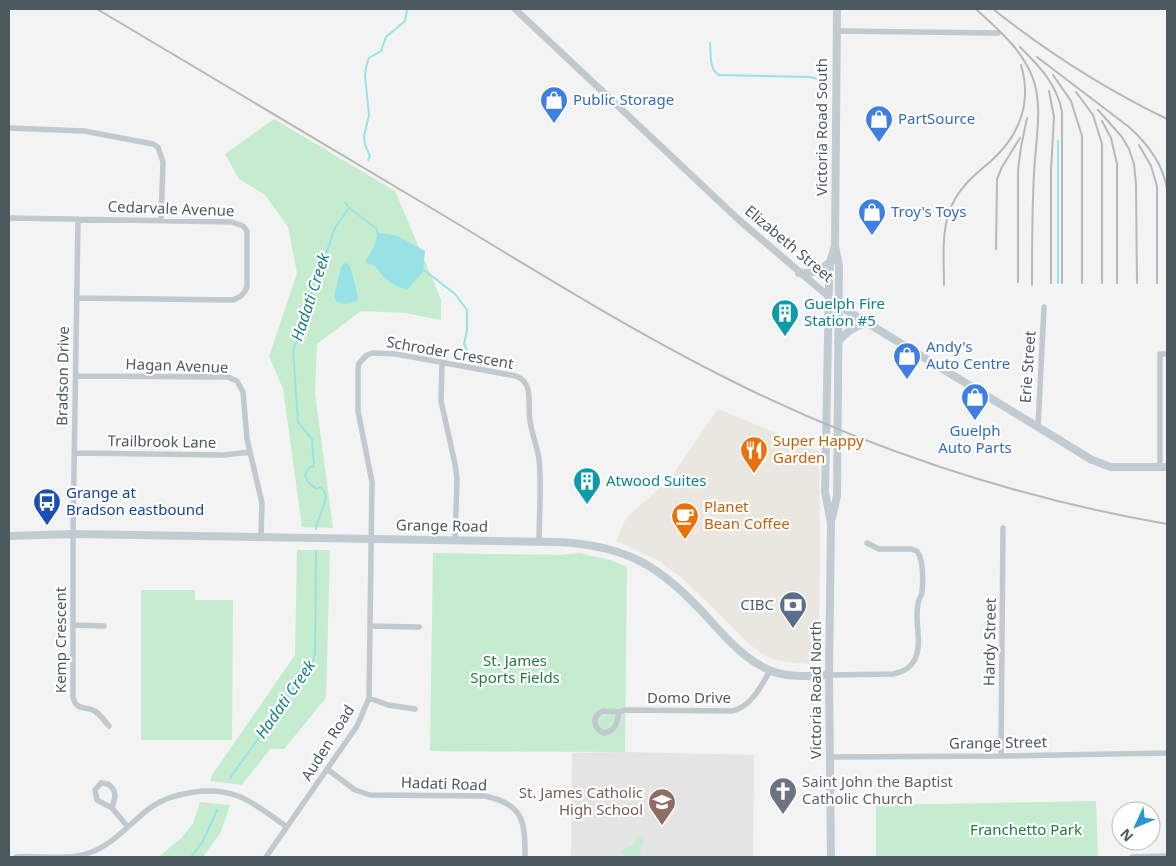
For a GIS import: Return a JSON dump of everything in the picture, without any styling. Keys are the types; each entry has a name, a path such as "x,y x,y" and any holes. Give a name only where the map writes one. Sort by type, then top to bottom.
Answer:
{"main road":[{"name":"Victoria Road South","path":"837,9 835,246 839,266 838,432"},
{"name":"Victoria Road South","path":"826,428 828,296 830,262 835,246"},
{"path":"799,273 808,274 819,271 830,262"},
{"name":"Elizabeth Street","path":"828,296 867,323 1092,460 1111,467 1163,467"},
{"path":"838,342 847,332 867,323"},
{"name":"Victoria Road North","path":"826,428 825,492 831,523 829,675 831,857"},
{"name":"Victoria Road North","path":"831,523 837,496 838,432"},
{"name":"Grange Road","path":"9,536 73,534 539,542 577,543 604,547 629,555 643,562 678,587 738,650 753,662 770,671 789,675 829,675"}],"street":[{"name":"Elizabeth Street","path":"515,9 739,220 828,296"},
{"path":"837,30 998,33"},
{"path":"9,128 84,131 153,144 158,147 163,162 161,219"},
{"name":"Cedarvale Avenue","path":"9,218 161,219 232,222 243,226 246,230 248,238 247,287 245,293 240,298 233,300 77,298"},
{"name":"Bradson Drive","path":"73,534 78,219"},
{"name":"Erie Street","path":"1038,427 1044,307"},
{"name":"Schroder Crescent","path":"371,539 372,482 358,411 358,368 359,362 367,355 373,353 396,354 516,376 526,383 529,390 530,422 539,458 539,542"},
{"path":"1163,467 1160,354 1167,354"},
{"path":"442,362 441,401 457,479 456,541"},
{"name":"Hagan Avenue","path":"76,376 233,378 241,386 243,392 245,429 262,503 261,537"},
{"name":"Trailbrook Lane","path":"75,453 224,455 250,452"},
{"name":"Hardy Street","path":"1001,756 1004,528"},
{"name":"Kemp Crescent","path":"73,534 75,702 84,709 94,711 109,726"},
{"name":"Auden Road","path":"266,857 357,726 369,698 371,539"},
{"path":"829,675 893,674 903,672 911,666 916,658 918,647 918,604 922,595 921,557 917,551 911,549 879,549 867,543"},
{"path":"73,625 104,626"},
{"path":"370,626 419,627"},
{"name":"Domo Drive","path":"619,712 616,726 612,730 604,733 596,728 595,719 600,712 606,710 619,712 625,710 732,712 738,710 758,691 770,671"},
{"path":"369,698 388,705 415,709"},
{"name":"Grange Street","path":"830,757 1167,753"},
{"name":"Hadati Road","path":"327,769 355,790 370,795 485,796 498,799 517,812 523,822 525,857"},
{"path":"112,808 116,798 114,789 108,784 101,783 95,790 95,796 101,804 112,808 128,827"},
{"path":"16,857 68,857 87,854 100,848 162,801 176,795 205,792 237,796 287,827"},
{"path":"1132,857 1167,856"}],"shaded area":[{"path":"718,409 819,451 819,636 818,659 814,663 779,661 766,656 754,648 682,578 657,560 616,541 626,518 669,480"},
{"name":"St. James Catholic High School","path":"625,752 754,755 753,857 571,857 572,753"}],"green space":[{"path":"274,119 395,191 441,299 441,320 405,313 361,311 317,344 315,393 333,528 302,527 283,389 269,356 297,273 288,227 265,195 239,179 225,154"},
{"path":"297,550 330,550 326,698 284,749 270,749 242,785 210,781 212,775 295,655"},
{"name":"St. James Sports Fields","path":"433,553 562,555 579,553 610,560 627,567 625,752 430,751"},
{"path":"141,590 195,590 195,600 233,600 232,740 141,740"},
{"name":"Franchetto Park","path":"1096,801 1098,857 876,857 876,805"},
{"path":"200,802 230,805 221,832 203,857 159,857 181,838 193,824"},
{"path":"640,835 645,840 641,846 640,857 624,857 621,851 636,843 635,840"}],"water":[{"path":"380,233 398,236 425,251 423,272 407,290 390,282 376,267 366,263 374,247 377,235"},
{"path":"345,263 351,269 358,297 356,301 345,304 337,302 334,296 341,267"}],"waterway":[{"path":"368,160 370,156 365,145 364,136 369,115 365,76 366,67 369,58 381,51 386,37 405,21 407,9"},
{"path":"710,43 712,65 719,75 810,77 828,82"},
{"path":"1058,141 1058,283"},
{"name":"Hadati Creek","path":"316,529 324,506 325,495 320,487 317,489 311,485 305,475 309,468 314,466 312,439 298,422 293,350 304,323 317,269 327,251 335,228 349,208 345,202"},
{"path":"349,208 376,228 378,234"},
{"path":"424,270 455,294 467,310 467,330 464,344 467,350"},
{"name":"Hadati Creek","path":"230,778 312,663 315,654 316,552"},
{"name":"Hadati Creek","path":"191,857 203,841 217,810"}],"railway":[{"path":"97,9 550,280 724,377 830,426 940,467 1053,500 1167,524"},
{"path":"976,9 1022,57 1036,87 1038,125 1034,174 1032,285"},
{"path":"993,9 1077,69 1167,119"},
{"path":"1020,47 1047,76 1060,102 1062,112 1062,283"},
{"path":"1037,57 1136,134 1154,155 1162,171 1167,189"},
{"path":"944,285 944,241 950,209 963,188 1001,151 1016,129 1024,105 1025,92 1021,65"},
{"path":"1053,75 1071,101 1082,136 1082,283"},
{"path":"1049,91 1054,117 1051,170 1051,283"},
{"path":"1076,92 1093,115 1102,144 1102,283"},
{"path":"1098,110 1122,137 1129,149 1134,164 1137,283"},
{"path":"1018,282 1018,170 1027,118"},
{"path":"1102,121 1111,138 1117,164 1117,283"},
{"path":"996,249 997,179 1002,167 1020,138"},
{"path":"1139,145 1151,166 1157,186 1157,283"}],"place":[{"name":"Public Storage","path":"554,124"},
{"name":"PartSource","path":"879,143"},
{"name":"Troy's Toys","path":"872,236"},
{"name":"Guelph Fire Station #5","path":"785,337"},
{"name":"Andy's Auto Centre","path":"907,380"},
{"name":"Guelph Auto Parts","path":"975,421"},
{"name":"Super Happy Garden","path":"754,474"},
{"name":"Atwood Suites","path":"587,505"},
{"name":"Grange at Bradson eastbound","path":"47,526"},
{"name":"Planet Bean Coffee","path":"685,540"},
{"name":"CIBC","path":"793,629"},
{"name":"Saint John the Baptist Catholic Church","path":"783,815"},
{"name":"St. James Catholic High School","path":"662,826"}]}
